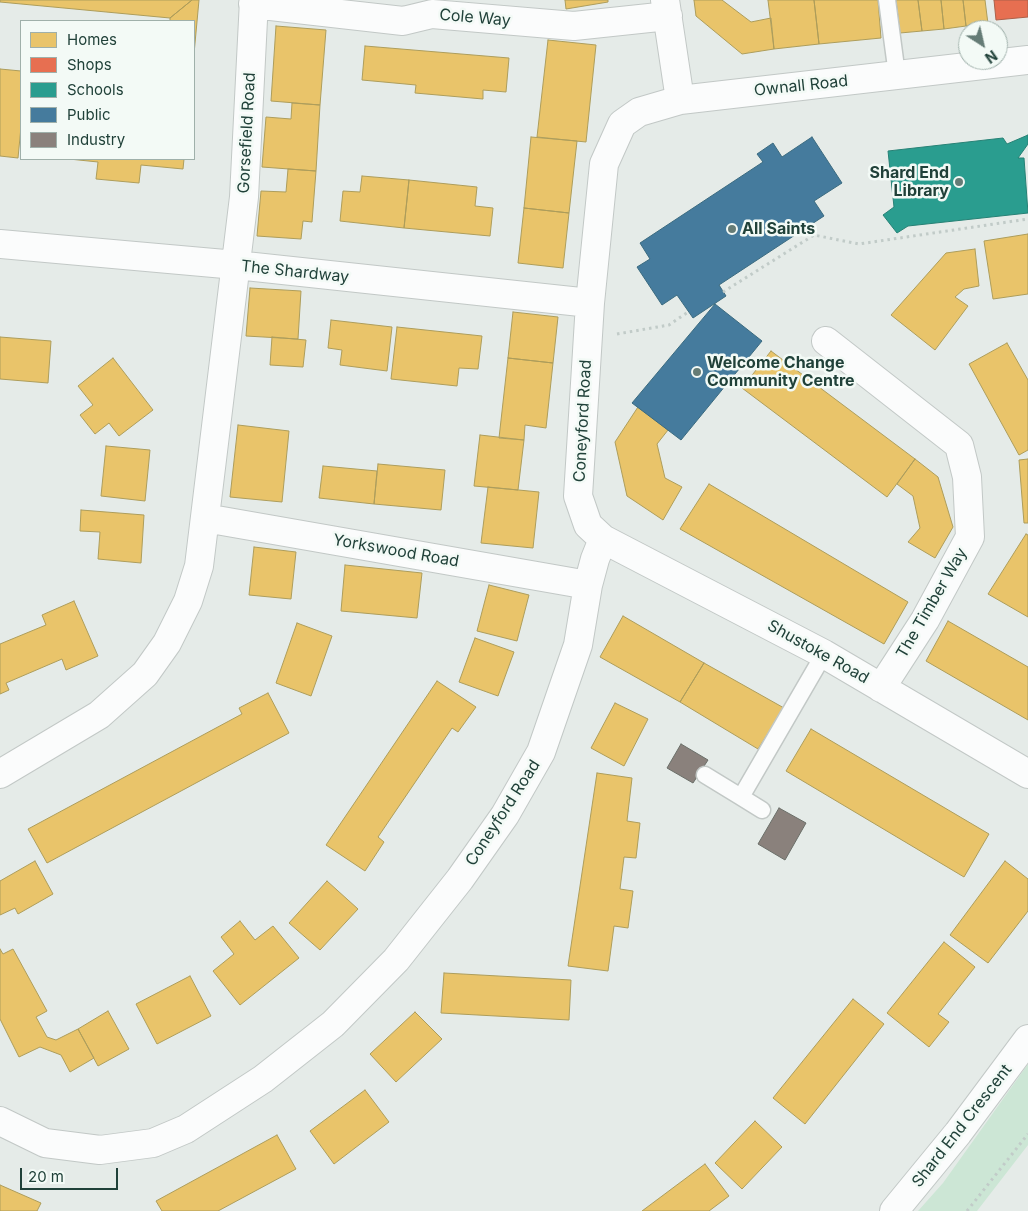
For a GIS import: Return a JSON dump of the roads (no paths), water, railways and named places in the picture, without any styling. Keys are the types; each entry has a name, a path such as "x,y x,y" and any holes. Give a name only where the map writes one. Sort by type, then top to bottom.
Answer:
{"street":[{"name":"Cole Way","path":"253,2 403,21 432,14 574,26 666,8"},
{"name":"Gorsefield Road","path":"236,265 244,197 253,2"},
{"path":"666,8 680,100"},
{"name":"Ownall Road","path":"604,164 622,124 639,112 680,100 1028,60"},
{"name":"Coneyford Road","path":"0,1121 44,1143 100,1150 153,1143 186,1129 263,1079 333,1024 396,960 460,879 505,815 541,752 578,645 588,585 603,539 588,525 578,496 587,340 604,164"},
{"name":"The Shardway","path":"0,244 236,265 590,302"},
{"path":"0,774 99,716 145,674 167,643 188,601 199,566 236,265"},
{"name":"The Timber Way","path":"826,341 959,445 967,477 970,537 925,620 882,688"},
{"name":"Yorkswood Road","path":"205,518 588,585"},
{"name":"Shustoke Road","path":"603,539 824,654 1028,774"},
{"name":"Shard End Crescent","path":"894,1211 958,1133 1028,1039"}],"lane":[{"path":"887,0 897,75"},
{"path":"742,797 824,654"},
{"path":"705,775 762,810"}],"place":[{"name":"Shard End Library","path":"959,182"},
{"name":"All Saints","path":"732,229"},
{"name":"Welcome Change Community Centre","path":"697,372"}]}
